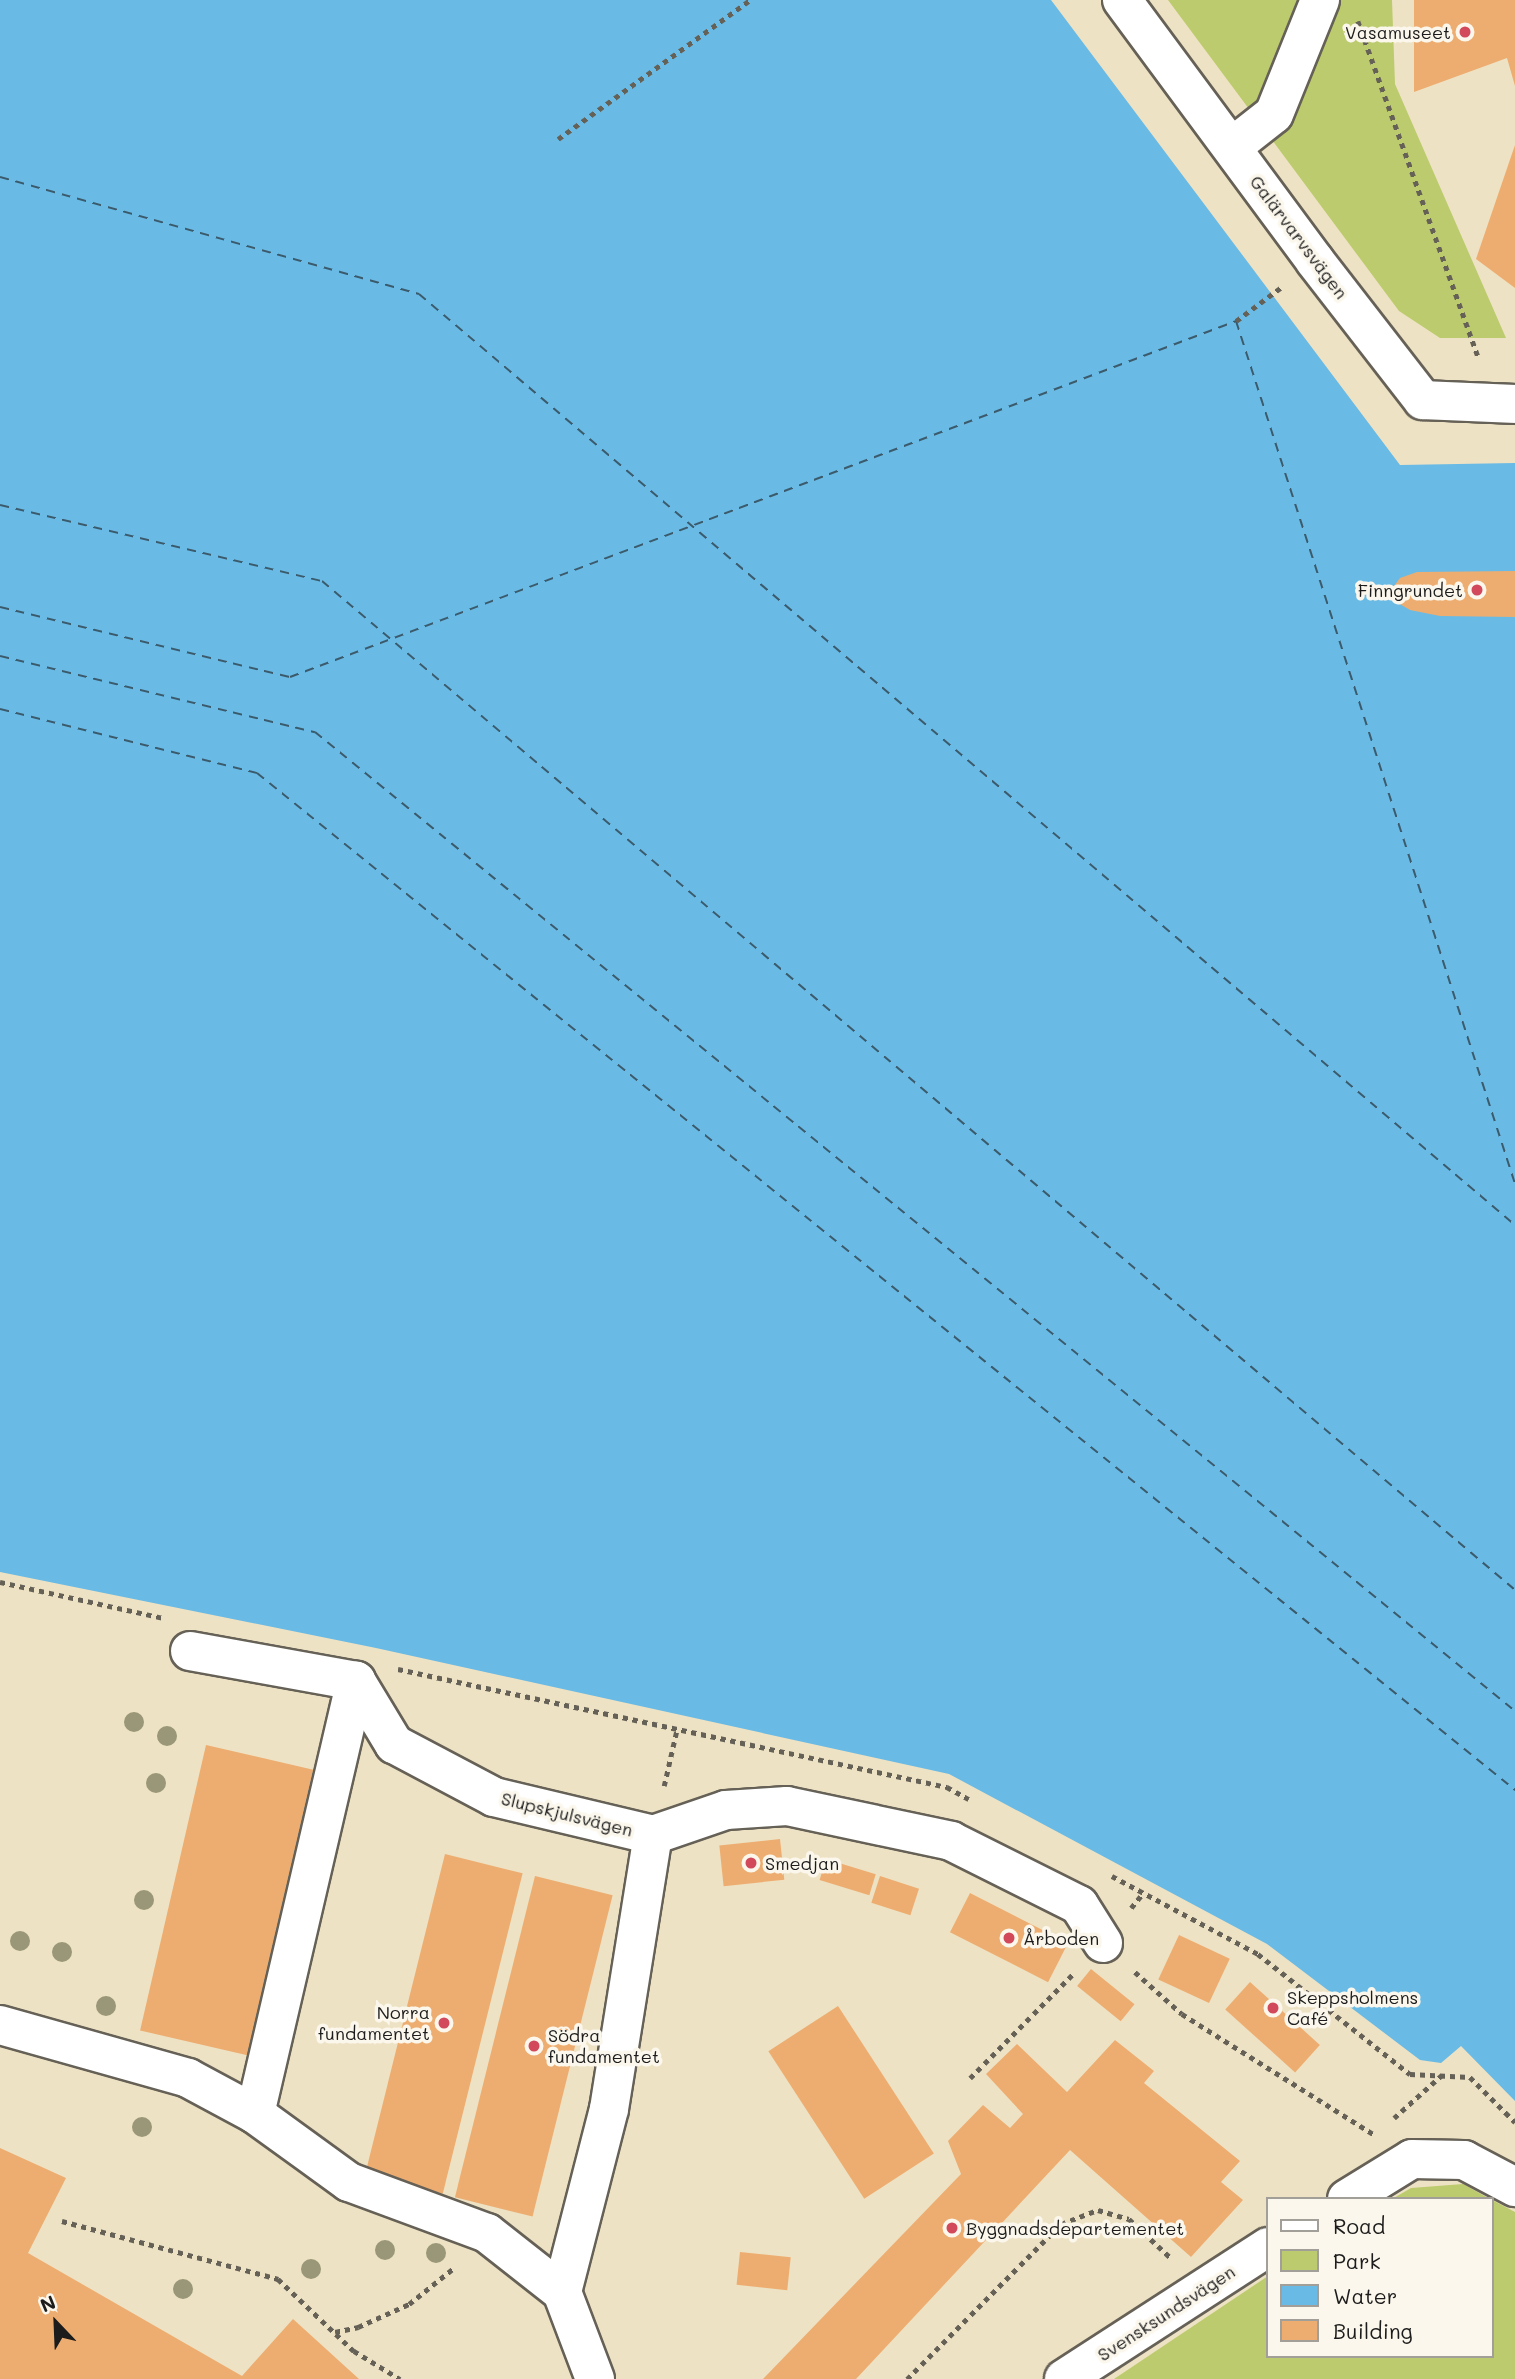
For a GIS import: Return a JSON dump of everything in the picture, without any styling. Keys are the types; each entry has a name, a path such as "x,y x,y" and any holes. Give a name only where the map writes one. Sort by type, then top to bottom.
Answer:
{"street":[{"name":"Galärvarvsvägen","path":"1122,0 1315,261 1423,400 1505,403"},
{"path":"1232,147 1275,114 1338,6"},
{"path":"190,1651 356,1681 255,2114"},
{"name":"Slupskjulsvägen","path":"356,1681 394,1744 494,1797 653,1835 609,2109 562,2292"},
{"path":"653,1835 726,1810 787,1806 951,1841 1079,1905 1091,1956"},
{"path":"0,2025 188,2078 255,2114 349,2182 487,2233 562,2292 595,2379"},
{"path":"1350,2197 1412,2159 1464,2160 1515,2187"},
{"name":"Svensksundsvägen","path":"1064,2379 1266,2248"}],"path":[{"path":"558,139 750,0"},
{"path":"1338,6 1505,403"},
{"path":"1236,321 1272,295"},
{"path":"653,1835 677,1729"},
{"path":"970,2078 1091,1956 1412,2159"},
{"path":"1375,2135 1442,2075"},
{"path":"907,2379 1061,2224 1098,2210 1129,2219 1203,2288"},
{"path":"62,2221 278,2279 354,2351 400,2379"},
{"path":"335,2332 358,2327 409,2304 451,2271 487,2233"}],"green space":[{"path":"1168,0 1392,0 1395,84 1506,338 1440,338 1399,311"},
{"path":"1463,2184 1486,2197 1395,2197 1411,2188"},
{"path":"1494,2201 1515,2212 1515,2379 1114,2379 1266,2277 1266,2358 1494,2358"}],"water":[{"path":"0,0 1051,0 1400,465 1515,463 1515,2101 1461,2046 1441,2063 1420,2060 1267,1944 949,1774 376,1648 0,1572"}],"building":[{"name":"Vasamuseet","path":"1414,0 1515,0 1515,86 1507,58 1414,92"},
{"path":"1515,145 1515,288 1476,259"},
{"path":"1515,571 1515,617 1440,616 1410,610 1398,603 1391,590 1400,578 1417,572"},
{"path":"206,1745 313,1770 247,2055 140,2030"},
{"name":"Smedjan","path":"780,1839 784,1880 724,1886 719,1845"},
{"name":"Norra fundamentet","path":"445,1854 523,1873 443,2194 365,2174"},
{"path":"826,1859 876,1874 869,1895 820,1880"},
{"name":"Södra fundamentet","path":"535,1876 613,1895 533,2217 455,2197"},
{"path":"880,1876 919,1889 910,1915 871,1903"},
{"name":"Årboden","path":"970,1893 1068,1943 1048,1982 950,1932"},
{"path":"1179,1935 1230,1959 1209,2003 1158,1979"},
{"path":"1091,1969 1135,2004 1121,2021 1077,1986"},
{"path":"1250,1982 1320,2045 1295,2072 1225,2009"},
{"path":"838,2006 934,2154 864,2199 768,2051"},
{"name":"Byggnadsdepartementet","path":"1115,2040 1154,2071 1144,2083 1240,2161 1221,2182 1243,2200 1191,2257 1070,2150 856,2379 763,2379 961,2174 948,2141 983,2105 1010,2128 1023,2114 986,2074 1017,2044 1067,2092"},
{"path":"0,2148 66,2178 28,2253 242,2376 293,2319 359,2379 0,2379"},
{"path":"740,2252 791,2257 787,2290 737,2285"}],"ferry route":[{"path":"0,177 419,294 1515,1225"},
{"path":"0,607 290,677 1236,321 1515,1184"},
{"path":"0,505 322,581 1515,1590"},
{"path":"0,656 315,732 1515,1711"},
{"path":"0,709 257,773 1515,1790"}],"place":[{"name":"Vasamuseet","path":"1465,32"},
{"name":"Finngrundet","path":"1477,590"},
{"name":"Smedjan","path":"751,1863"},
{"name":"Årboden","path":"1009,1938"},
{"name":"Skeppsholmens Café","path":"1273,2008"},
{"name":"Norra fundamentet","path":"444,2023"},
{"name":"Södra fundamentet","path":"534,2046"},
{"name":"Byggnadsdepartementet","path":"952,2228"}]}
